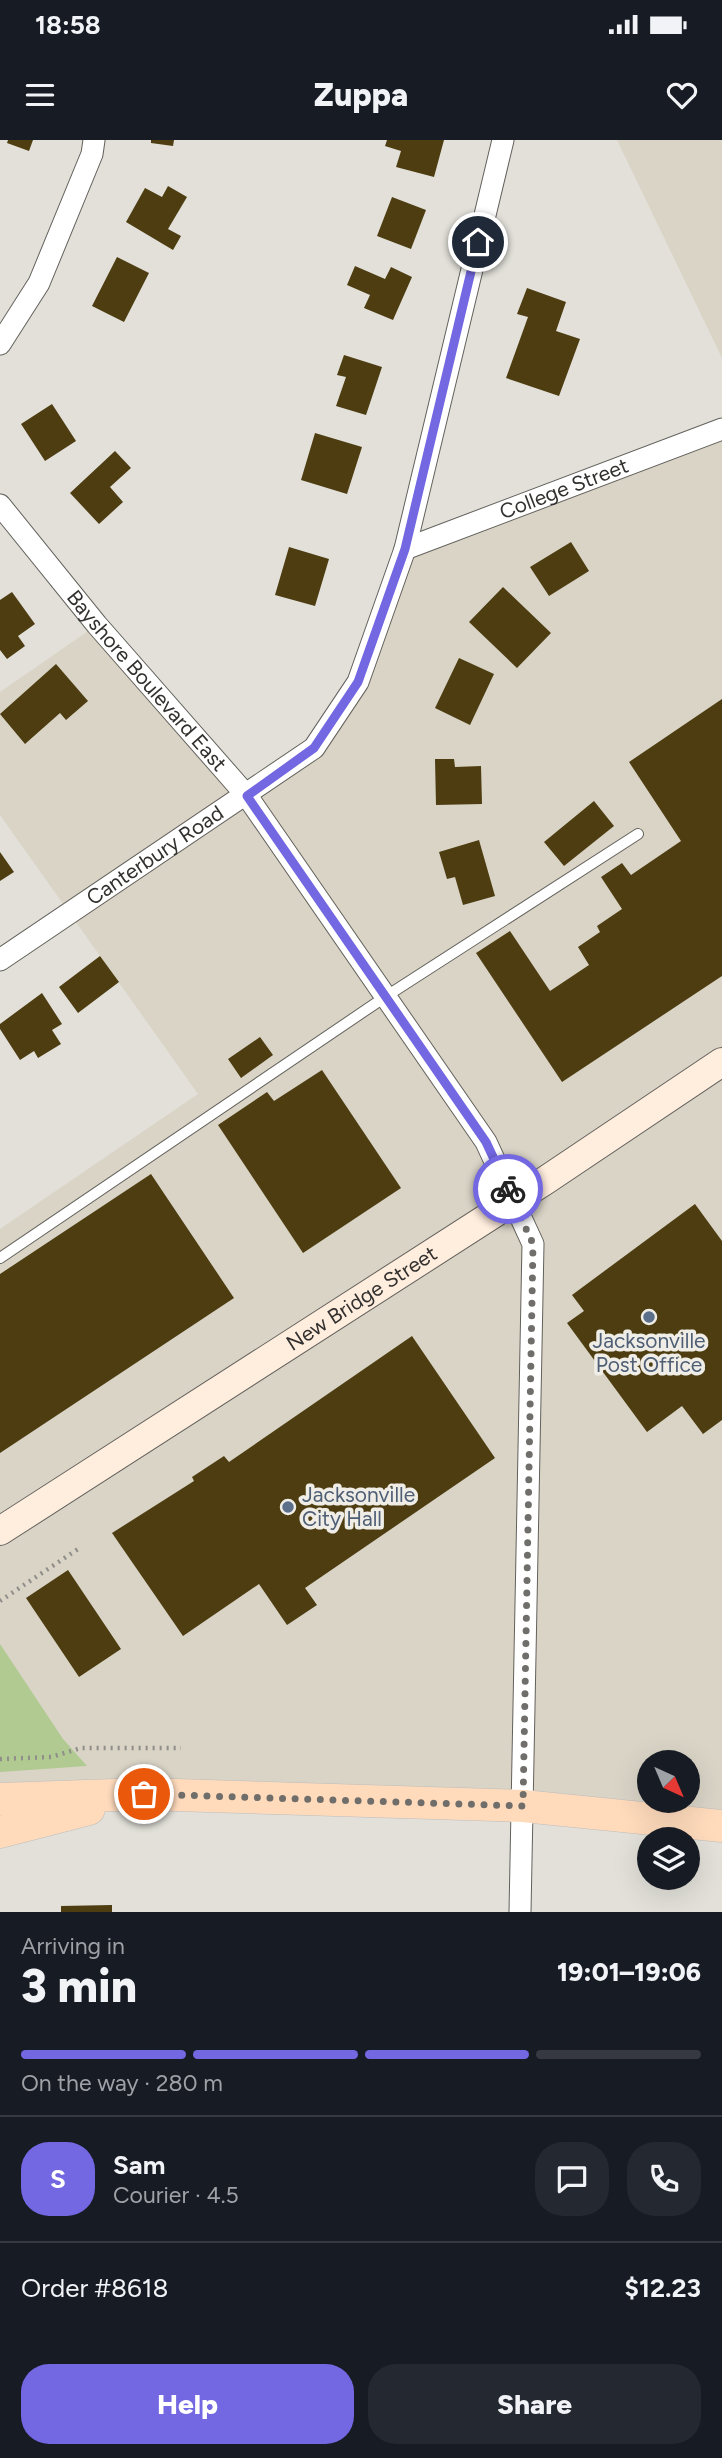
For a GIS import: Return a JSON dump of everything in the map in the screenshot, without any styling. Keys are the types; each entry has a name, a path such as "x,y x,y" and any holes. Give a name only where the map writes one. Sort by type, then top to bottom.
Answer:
{"main road":[{"name":"New Bridge Street","path":"0,1531 514,1201 722,1062"},
{"path":"0,1832 144,1794"},
{"path":"0,1799 144,1794 523,1806 722,1826"}],"street":[{"path":"0,344 40,283 92,154 94,140"},
{"name":"Canterbury Road","path":"0,960 247,796 314,748 358,682 405,549 503,140"},
{"name":"College Street","path":"405,549 722,429"},
{"name":"Bayshore Boulevard East","path":"0,505 97,625 247,796 486,1142 533,1244 520,1912"}],"lane":[{"path":"0,1258 385,997 638,834"}],"path":[{"path":"0,1601 78,1549"},
{"path":"0,1759 51,1757 80,1748 181,1748"}],"shaded area":[{"path":"617,140 722,140 722,358"},
{"path":"722,429 722,1826 0,1799 0,1229 198,1094 0,815 0,692 97,625 247,796 314,748 358,682 405,549"}],"green space":[{"path":"0,1644 63,1739 87,1766 0,1772"}],"building":[{"path":"8,140 33,140 29,151 7,143"},
{"path":"151,140 174,140 173,146 151,143"},
{"path":"387,140 444,140 434,177 396,167 401,151 385,146"},
{"path":"168,186 187,197 168,229 181,236 173,250 126,222 145,188 162,197"},
{"path":"392,197 426,210 411,249 377,236"},
{"path":"117,257 149,273 124,322 92,306"},
{"path":"355,266 385,279 391,267 412,277 393,320 364,308 370,295 347,285"},
{"path":"527,288 566,302 556,331 580,339 559,396 506,378 528,317 517,314"},
{"path":"344,355 382,367 366,415 336,406 346,377 337,375"},
{"path":"52,404 76,441 45,461 21,424"},
{"path":"315,433 362,447 347,494 301,480"},
{"path":"115,451 131,468 110,487 123,502 99,524 70,493"},
{"path":"571,542 589,571 549,596 530,567"},
{"path":"289,547 329,559 315,606 275,595"},
{"path":"503,587 551,633 517,668 469,622"},
{"path":"12,592 35,624 18,636 25,646 7,659 0,650 0,600"},
{"path":"459,658 494,674 470,725 435,708"},
{"path":"56,664 88,701 66,720 60,713 25,744 0,714"},
{"path":"722,699 722,976 562,1082 476,953 510,931 550,991 589,965 578,947 600,932 597,926 622,909 601,877 622,863 631,875 681,841 629,762"},
{"path":"435,759 454,759 455,767 481,766 482,804 436,805"},
{"path":"594,801 614,826 564,866 544,842"},
{"path":"479,840 495,896 463,905 455,877 447,879 439,852"},
{"path":"0,852 14,872 0,881"},
{"path":"100,956 119,982 78,1013 59,987"},
{"path":"42,993 62,1024 52,1030 61,1044 38,1058 34,1051 20,1060 0,1029 0,1024"},
{"path":"260,1037 273,1055 241,1078 228,1059"},
{"path":"322,1070 401,1188 303,1253 218,1125 267,1092 274,1101"},
{"path":"151,1174 234,1298 0,1453 0,1274"},
{"name":"Jacksonville Post Office","path":"695,1204 722,1241 722,1420 703,1434 682,1406 647,1432 567,1323 584,1311 572,1295"},
{"name":"Jacksonville City Hall","path":"412,1336 495,1458 305,1588 317,1605 287,1625 259,1584 183,1636 112,1533 194,1481 192,1477 224,1456 229,1462"},
{"path":"68,1570 121,1649 79,1677 26,1598"},
{"path":"112,1905 112,1912 61,1912 61,1906"}],"way so far":[{"path":"144,1794 523,1806 533,1244 508,1189"}],"place":[{"name":"Jacksonville Post Office","path":"649,1317"},
{"name":"Jacksonville City Hall","path":"288,1507"}],"route":[{"path":"478,242 405,549 358,682 314,748 247,796 486,1142 508,1189"}]}
